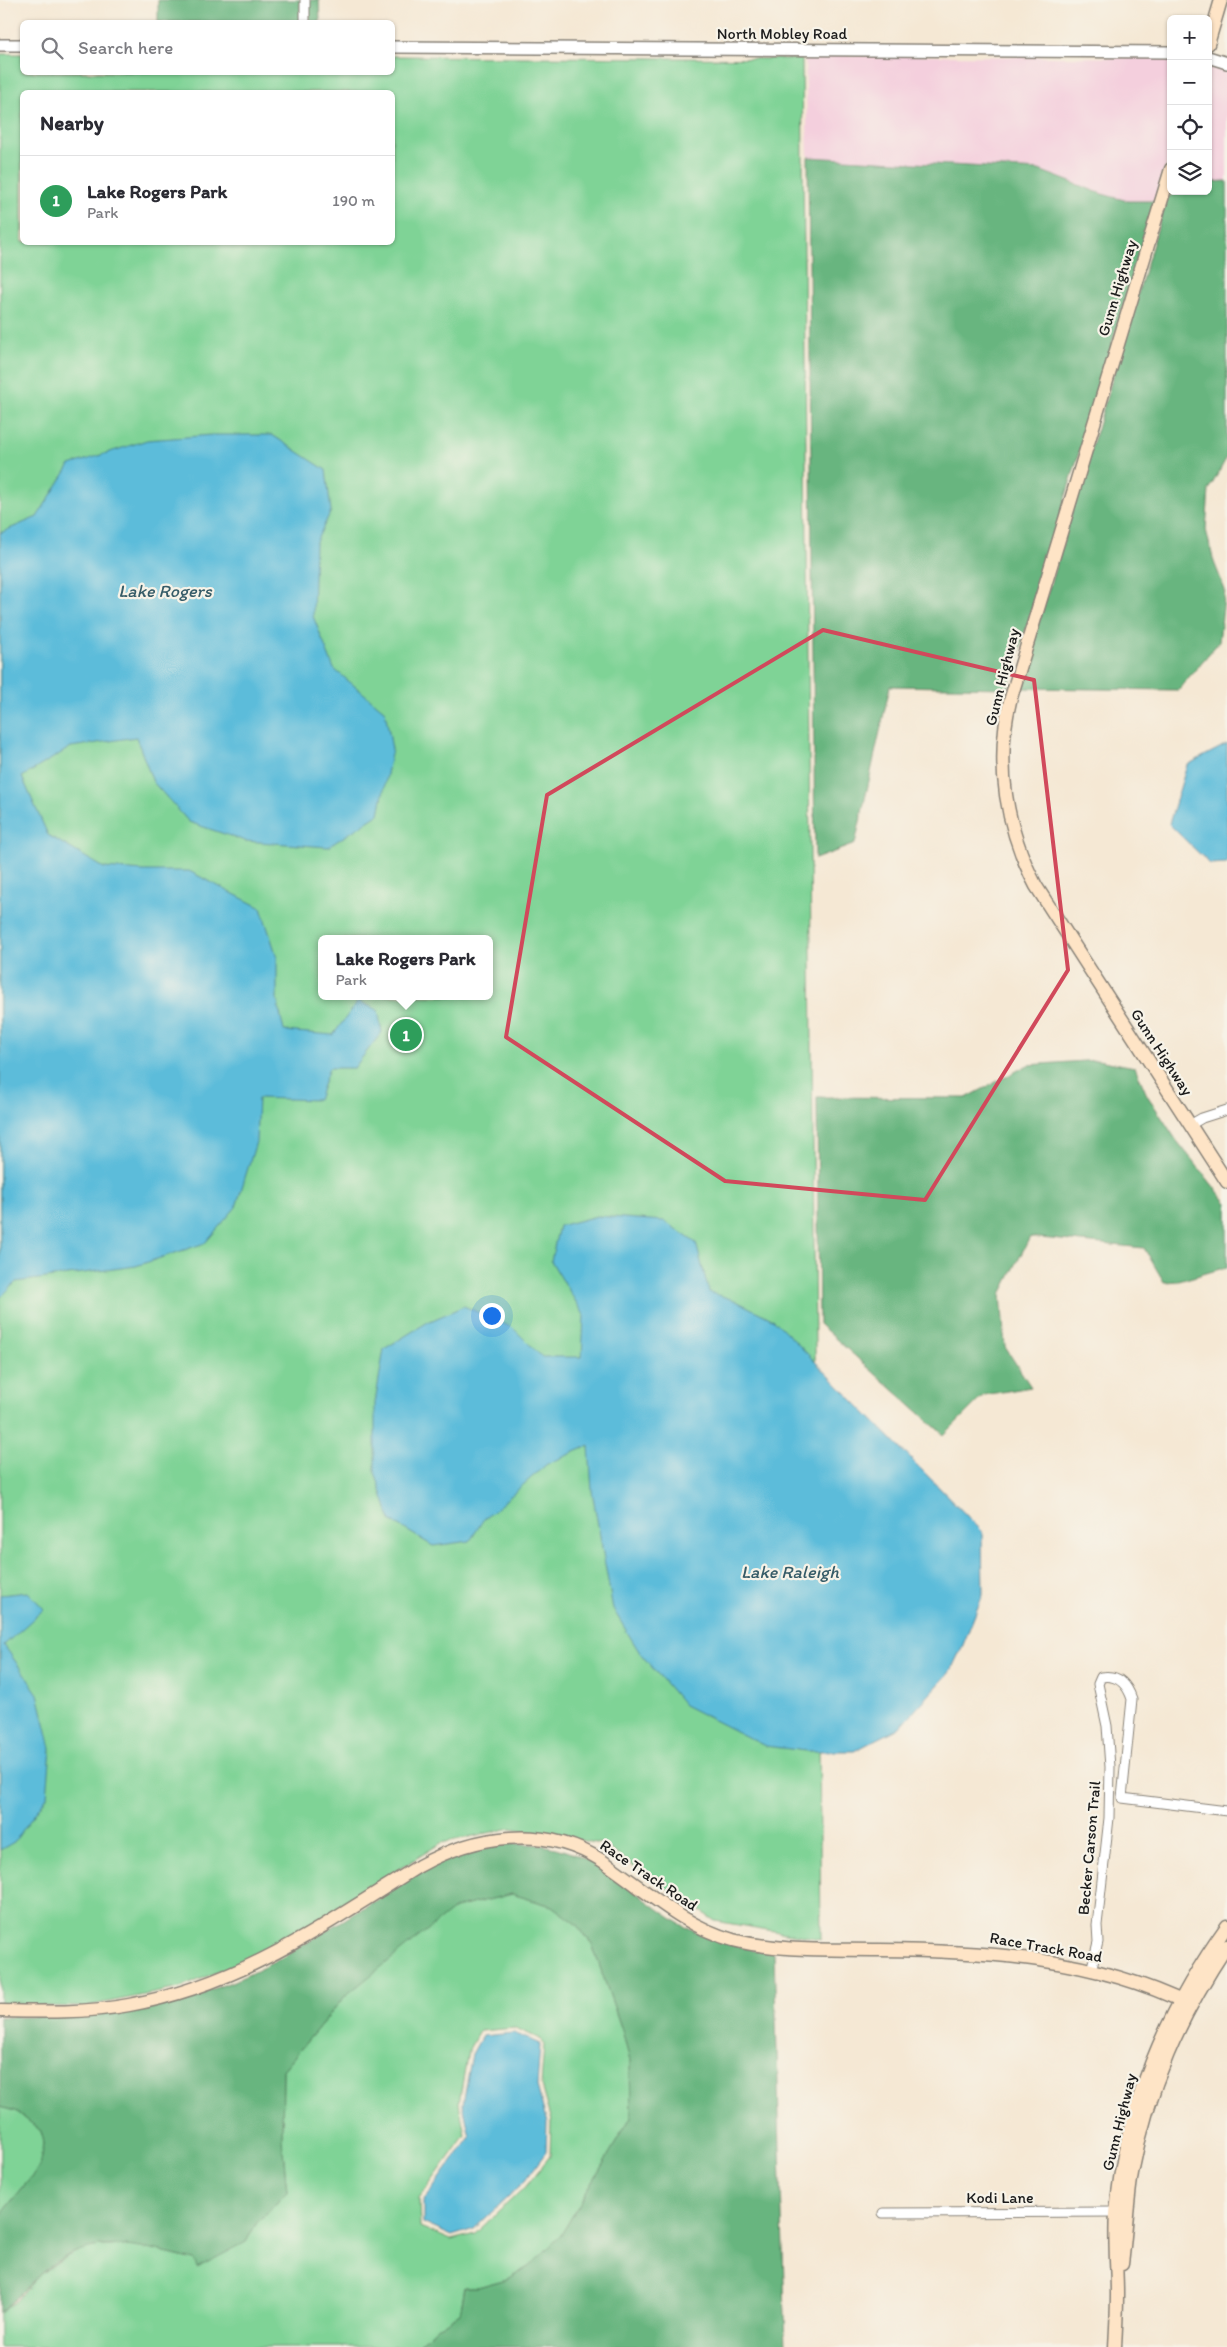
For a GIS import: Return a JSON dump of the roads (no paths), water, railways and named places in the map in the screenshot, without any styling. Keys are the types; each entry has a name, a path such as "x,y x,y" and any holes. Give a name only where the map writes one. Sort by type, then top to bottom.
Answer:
{"main road":[{"path":"1212,31 1222,0"},
{"name":"Gunn Highway","path":"1167,182 1015,683 1007,712 1003,756 1005,788 1010,818 1030,875 1227,1182"},
{"name":"Race Track Road","path":"0,2011 71,2011 111,2008 151,2001 204,1986 240,1972 279,1952 430,1860 467,1844 500,1838 548,1840 582,1851 601,1860 689,1922 720,1936 746,1943 789,1948 992,1953 1045,1960 1133,1982 1184,2003"},
{"name":"Gunn Highway","path":"1115,2347 1117,2293 1116,2212 1125,2151 1136,2108 1158,2046 1227,1926"},
{"path":"1117,2293 1132,2174 1143,2127 1159,2073 1184,2003 1227,1946"}],"street":[{"path":"305,0 305,20"},
{"path":"0,45 20,45"},
{"name":"North Mobley Road","path":"395,47 1167,52"},
{"path":"1212,58 1227,63"},
{"path":"1190,1125 1202,1118 1227,1110"},
{"name":"Becker Carson Trail","path":"1091,1971 1098,1942 1097,1925 1110,1809 1110,1767 1107,1726 1098,1684 1101,1677 1109,1675 1116,1677 1128,1687 1132,1699 1122,1798 1227,1810"},
{"name":"Kodi Lane","path":"883,2213 1116,2212"}],"water":[{"name":"Lake Rogers","path":"212,435 272,435 326,470 331,511 315,544 313,616 334,669 385,711 392,749 379,814 328,847 245,841 189,822 153,782 136,737 71,747 22,777 48,835 104,868 144,871 189,871 261,908 277,957 277,999 284,1031 333,1035 358,1001 378,1010 382,1032 354,1068 329,1068 318,1100 258,1098 256,1142 236,1207 205,1243 136,1266 16,1282 0,1298 0,533 37,517 70,465 147,440"},
{"path":"1227,744 1227,863 1210,864 1169,824 1187,765"},
{"name":"Lake Raleigh","path":"597,1216 664,1221 696,1243 709,1292 734,1300 774,1320 982,1531 983,1594 963,1645 950,1672 899,1728 854,1751 807,1751 765,1746 684,1705 640,1653 613,1609 592,1491 589,1446 547,1464 483,1520 470,1541 433,1546 391,1521 375,1472 375,1403 384,1349 428,1322 464,1306 513,1328 542,1357 582,1357 584,1315 551,1261 559,1226"},
{"path":"28,1592 44,1609 4,1645 38,1694 51,1748 47,1797 14,1842 0,1850 0,1595"},
{"path":"514,2033 540,2044 537,2086 547,2123 546,2152 525,2181 474,2229 452,2236 423,2223 423,2202 470,2137 463,2104 472,2054 482,2036"}],"place":[{"name":"Lake Rogers Park","path":"406,1035"}]}
